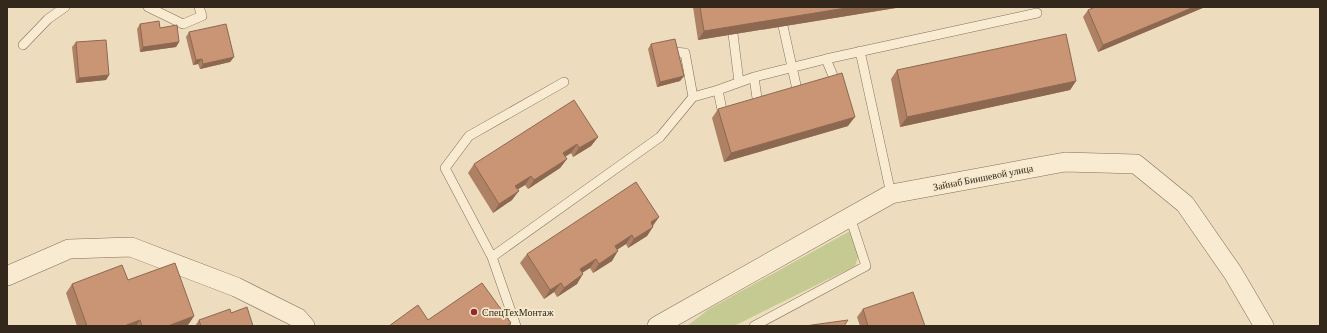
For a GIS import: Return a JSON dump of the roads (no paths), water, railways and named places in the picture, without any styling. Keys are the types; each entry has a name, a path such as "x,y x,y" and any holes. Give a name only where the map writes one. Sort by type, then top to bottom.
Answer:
{"street":[{"name":"Зайнаб Биишевой улица","path":"657,326 891,194 1065,162 1136,164 1185,204 1233,273 1264,326"},
{"path":"7,276 69,249 131,247 236,287 298,318 305,326"}],"lane":[{"path":"23,45 48,19 65,7"},
{"path":"148,7 183,24 202,16 199,7"},
{"path":"492,257 660,137 693,97 754,77 826,59 1037,13"},
{"path":"783,26 791,68 798,94"},
{"path":"733,34 739,82"},
{"path":"860,51 891,194"},
{"path":"674,52 686,53 693,97"},
{"path":"826,59 836,83"},
{"path":"754,77 758,105"},
{"path":"516,326 492,257 445,168 469,136 564,82"},
{"path":"718,90 723,115"},
{"path":"754,326 866,266 850,217"}],"place":[{"name":"СпецТехМонтаж","path":"474,312"}]}
